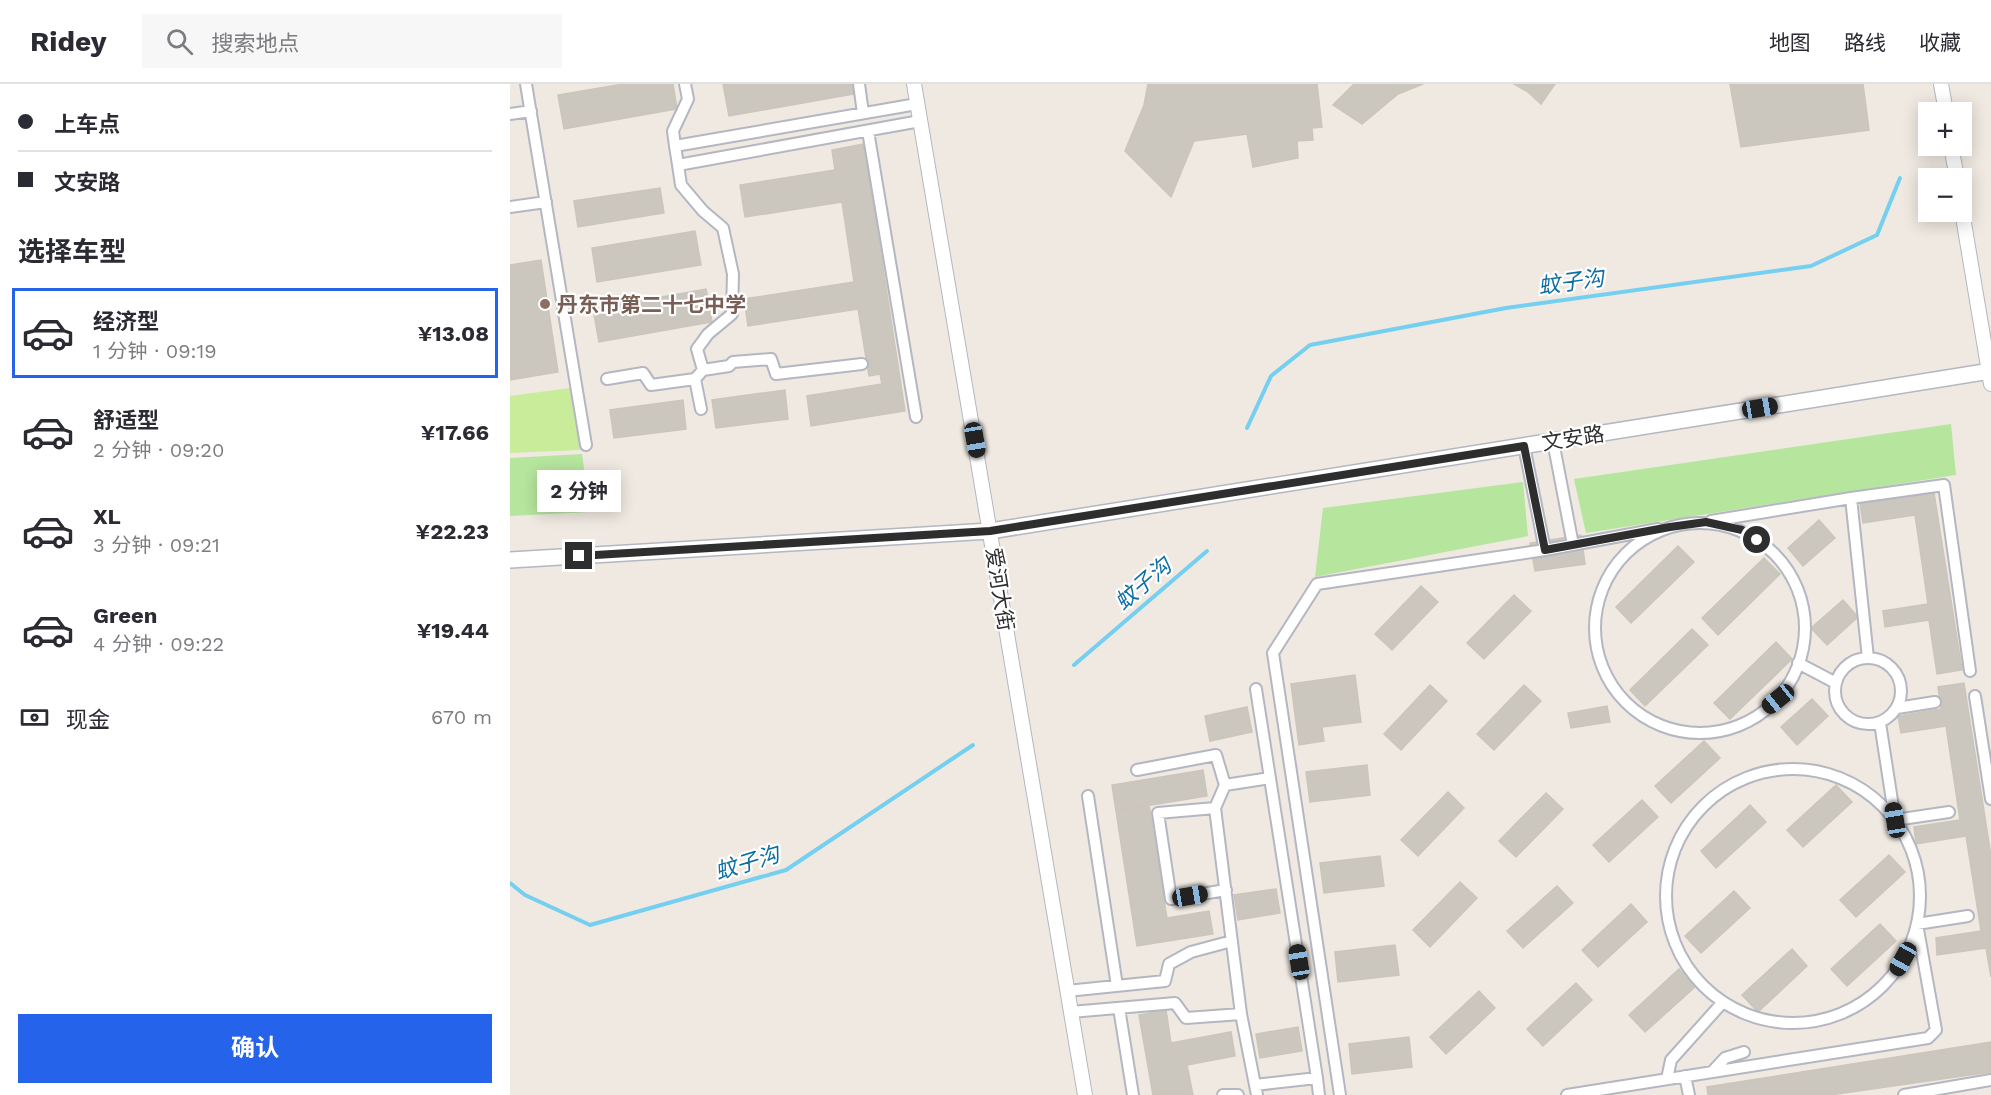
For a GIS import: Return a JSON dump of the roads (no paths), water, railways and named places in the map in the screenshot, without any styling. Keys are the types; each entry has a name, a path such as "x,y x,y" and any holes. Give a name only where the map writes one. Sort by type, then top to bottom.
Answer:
{"main road":[{"name":"文安路","path":"510,560 990,531 1553,441 1990,375"}],"street":[{"path":"526,84 586,445"},
{"path":"685,84 688,99 673,131 681,185 703,211 723,228 733,274 732,314 708,334 697,349 703,370"},
{"path":"859,84 863,113"},
{"name":"爱河大街","path":"914,84 1085,1095"},
{"path":"1941,84 1944,102"},
{"path":"675,146 917,104"},
{"path":"510,114 531,111"},
{"path":"678,165 920,121"},
{"path":"868,131 916,417"},
{"path":"510,207 546,202"},
{"path":"1964,222 1990,375"},
{"path":"607,379 643,373 651,385 695,379 703,370 729,366 733,362 771,359 776,374 862,364"},
{"path":"695,379 701,410"},
{"path":"1553,441 1573,545"},
{"path":"1524,446 1545,550"},
{"path":"1340,1095 1273,653 1317,584 1545,550 1670,527 1944,485 1970,671"},
{"path":"1851,498 1868,658"},
{"path":"1670,527 1638,543 1612,570 1598,603 1595,639 1605,674 1627,704 1657,724 1688,732 1721,731 1752,719 1778,699 1796,671 1805,640 1804,607 1792,576 1772,550 1742,530 1706,522"},
{"path":"1868,658 1880,660 1897,674 1901,685 1898,708 1880,723 1860,724 1850,720 1837,704 1836,683 1847,666 1857,660 1868,658"},
{"path":"1798,663 1836,683"},
{"path":"1256,689 1319,1095"},
{"path":"1975,696 1991,799"},
{"path":"1898,708 1935,702"},
{"path":"1880,723 1895,820"},
{"path":"1137,770 1216,755 1225,785 1215,808 1241,1014 1256,1090 1317,1078"},
{"path":"1780,768 1818,770 1853,782 1883,804 1895,820 1905,834 1918,869 1921,906 1912,942 1894,975 1867,1001 1828,1020 1785,1024 1743,1015 1707,992 1680,958 1666,918 1666,874 1680,834 1707,800 1744,777 1780,768"},
{"path":"1225,785 1270,778"},
{"path":"1088,796 1117,986"},
{"path":"1215,808 1158,813 1171,899 1226,890"},
{"path":"1895,820 1949,813"},
{"path":"1917,924 1968,916"},
{"path":"1567,1095 1928,1038 1936,1030 1917,924"},
{"path":"1067,991 1166,981 1169,964 1191,952 1232,941"},
{"path":"1667,1079 1671,1060 1723,1002"},
{"path":"1071,1012 1175,1003 1186,1018 1241,1014"},
{"path":"1119,1008 1134,1095"},
{"path":"1713,1071 1725,1058 1744,1052"},
{"path":"1685,1076 1689,1095"},
{"path":"1904,1095 1991,1080"},
{"path":"1223,1095 1238,1095"}],"waterway":[{"name":"蚊子沟","path":"1247,428 1271,376 1310,345 1506,308 1811,266 1877,235 1900,178"},
{"name":"蚊子沟","path":"1074,665 1207,551"},
{"name":"蚊子沟","path":"510,883 525,895 590,925 786,870 973,745"}],"place":[{"name":"丹东市第二十七中学","path":"545,304"}]}
